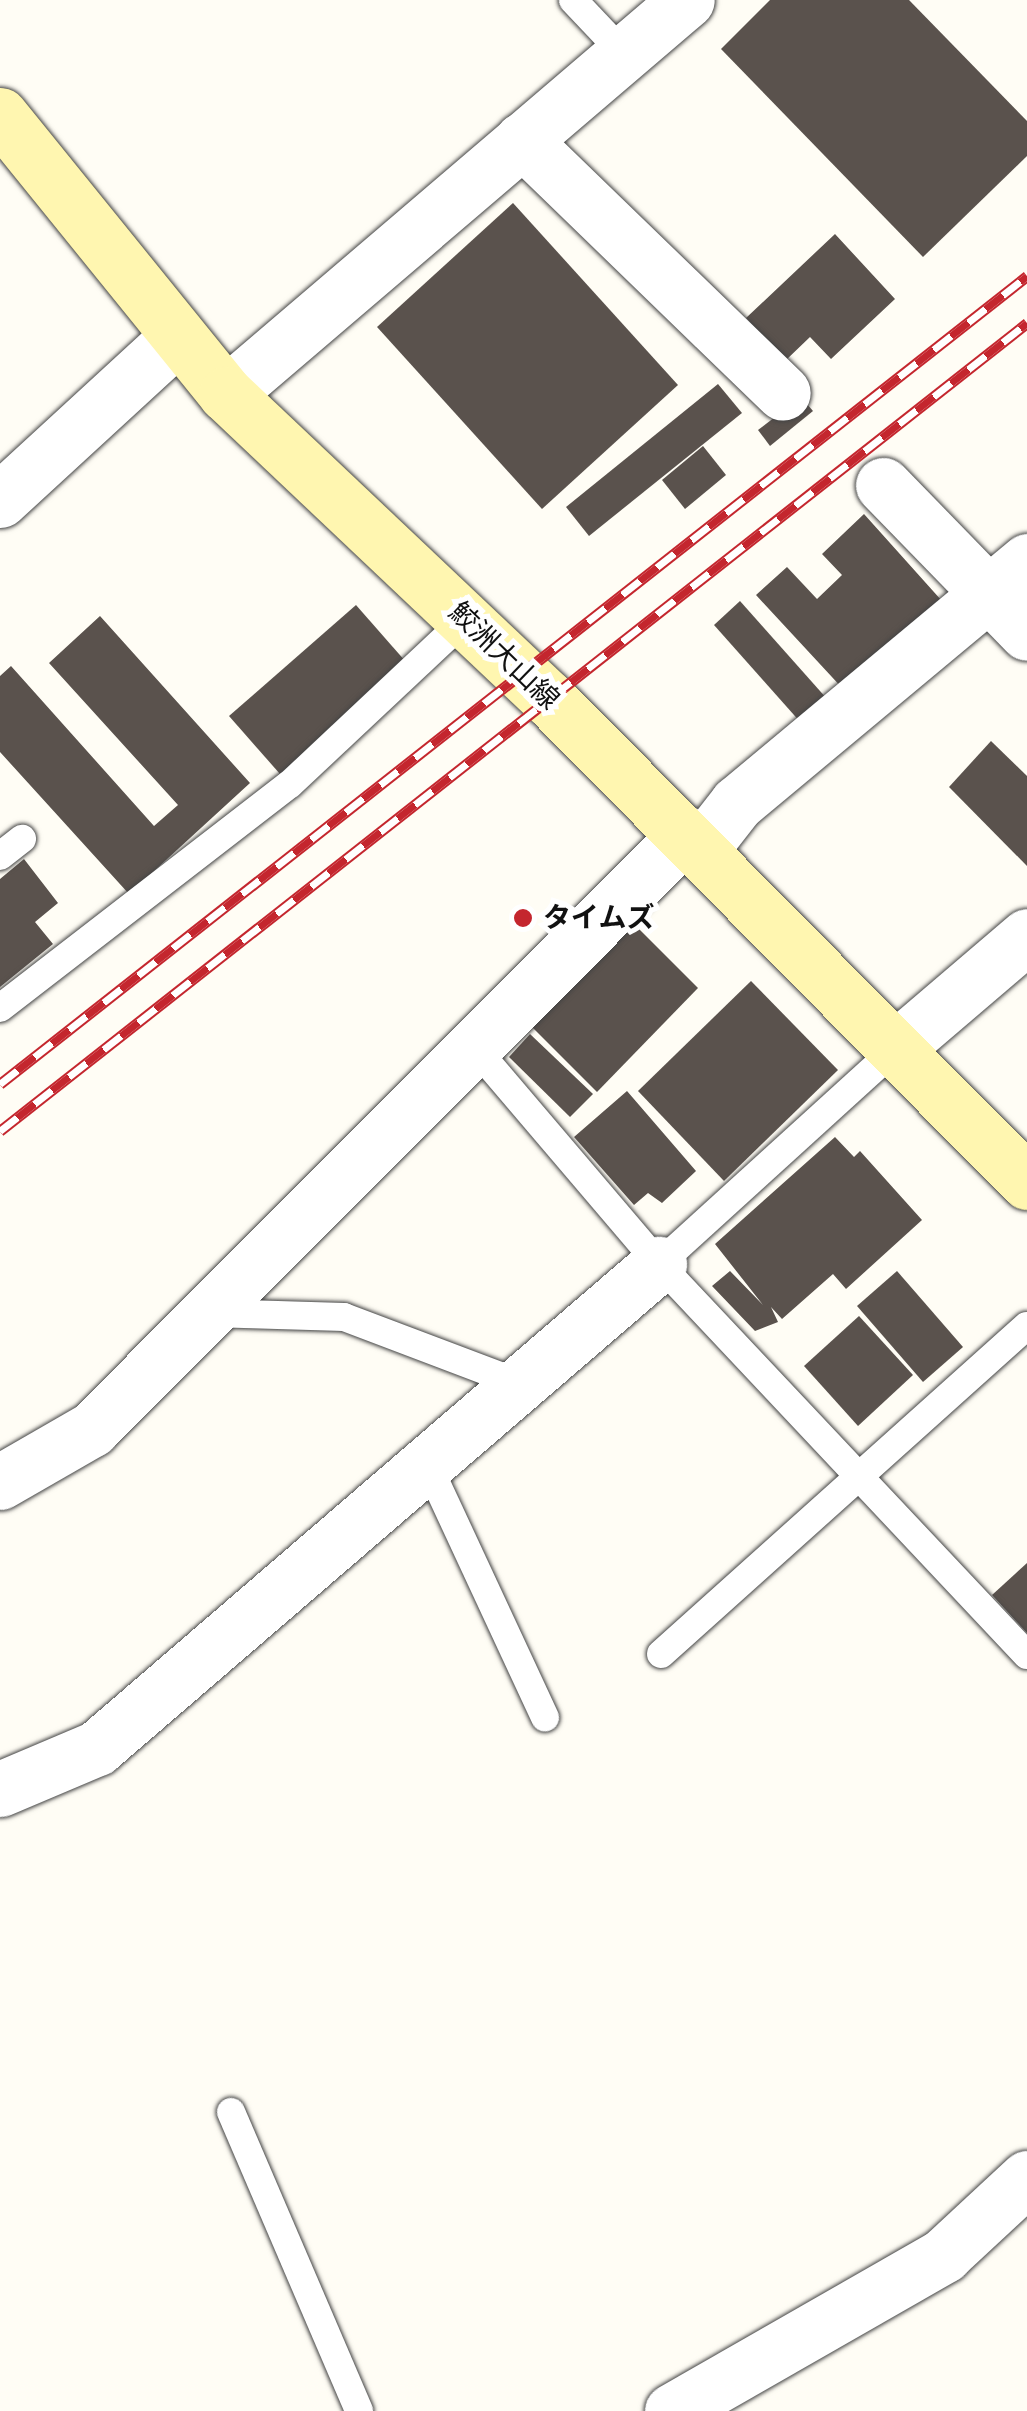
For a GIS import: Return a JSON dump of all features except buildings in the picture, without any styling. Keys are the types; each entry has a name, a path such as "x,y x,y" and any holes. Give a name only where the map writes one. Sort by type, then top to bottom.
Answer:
{"main road":[{"name":"鮫洲大山線","path":"0,115 176,338 226,394 466,619 693,841 1027,1182"}],"street":[{"path":"226,394 687,0"},
{"path":"522,140 783,393"},
{"path":"0,500 176,338"},
{"path":"884,484 1007,577 1027,633"},
{"path":"0,1482 92,1429 211,1313 470,1042 693,841 1007,577"},
{"path":"896,1048 1027,936"},
{"path":"0,1789 97,1748 424,1458 658,1264"},
{"path":"672,2411 944,2255 1027,2178"}],"lane":[{"path":"573,0 624,54"},
{"path":"0,1008 290,784 466,619"},
{"path":"470,1042 658,1264 1027,1655"},
{"path":"658,1264 896,1048"},
{"path":"211,1313 344,1317 516,1382"},
{"path":"661,1654 857,1471 1027,1326"},
{"path":"424,1458 545,1718"},
{"path":"231,2112 359,2411"}],"railway":[{"path":"0,1084 1027,276"},
{"path":"0,1131 1027,323"}],"place":[{"name":"タイムズ","path":"523,918"}]}
